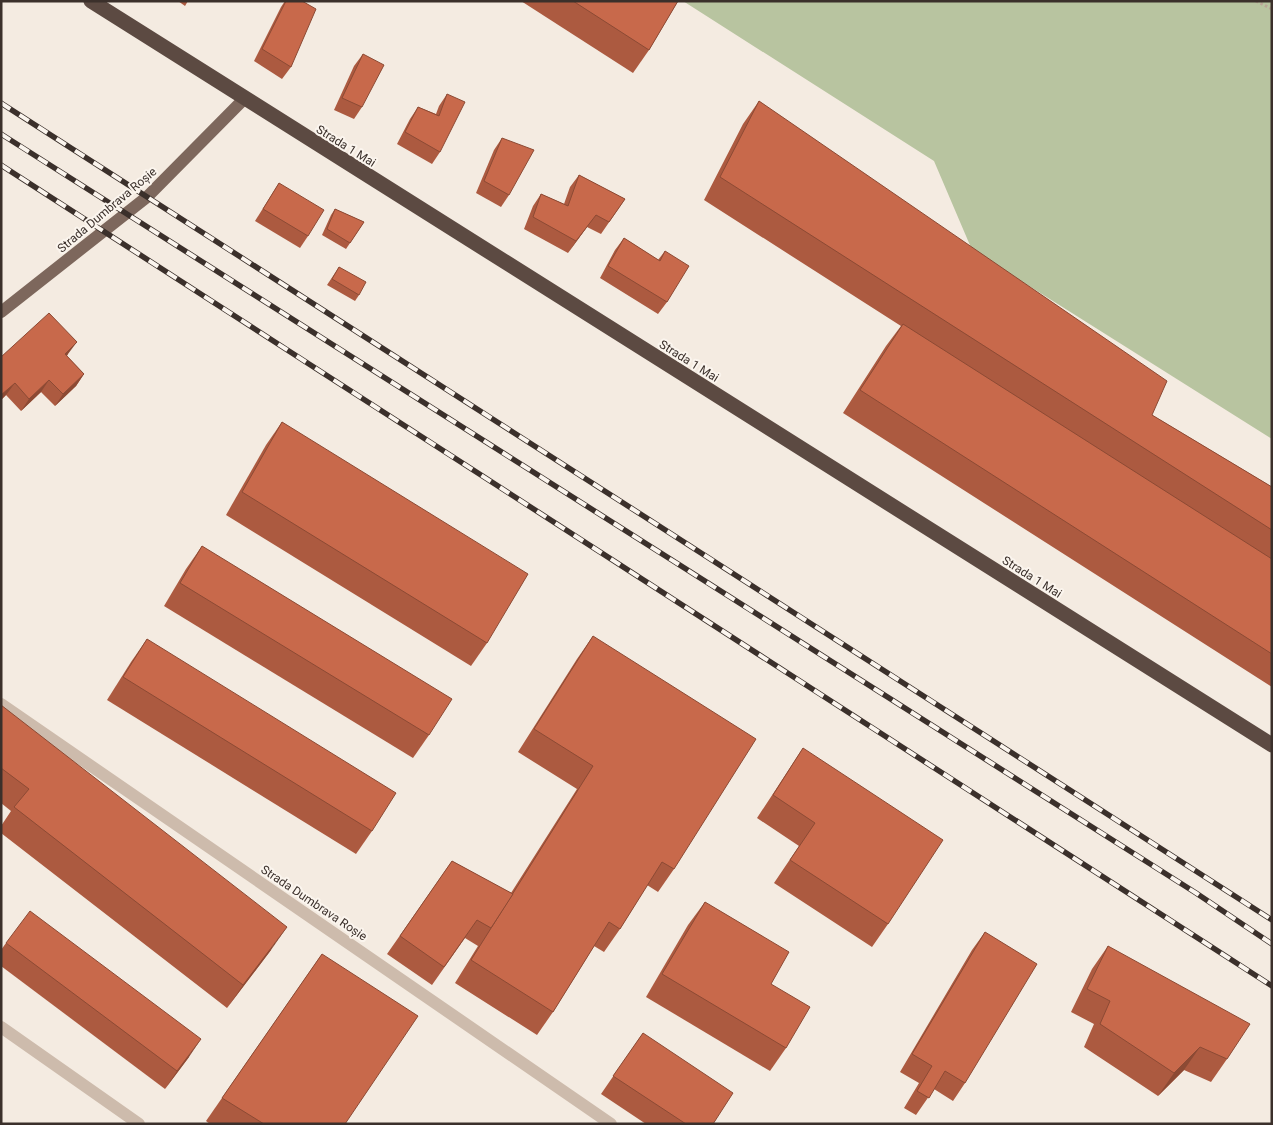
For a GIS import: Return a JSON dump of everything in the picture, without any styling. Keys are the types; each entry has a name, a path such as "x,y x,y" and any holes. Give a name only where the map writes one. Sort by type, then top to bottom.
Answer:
{"highway":[{"name":"Strada 1 Mai","path":"91,1 1272,745"}],"main road":[{"name":"Strada Dumbrava Roșie","path":"1,312 147,197 244,99"}],"lane":[{"name":"Strada Dumbrava Roșie","path":"1,704 611,1124"},
{"path":"1,1027 139,1124"}],"path":[{"path":"1256,1 1272,9"}],"green space":[{"path":"683,1 1272,1 1272,439 972,250 934,161"}],"building":[{"path":"286,1 302,1 316,9 291,67 262,49"},
{"path":"573,1 678,1 649,50"},
{"path":"363,54 384,65 362,107 342,98"},
{"path":"447,94 465,102 440,152 405,132 418,107 439,116"},
{"path":"759,101 1167,381 1152,415 1272,487 1272,530 720,177"},
{"path":"502,138 534,150 509,195 484,181"},
{"path":"579,175 625,199 609,222 596,215 576,241 533,217 541,194 568,206"},
{"path":"279,183 324,210 308,236 263,209"},
{"path":"335,209 364,222 350,243 327,229"},
{"path":"624,238 660,261 665,251 689,266 667,302 608,266"},
{"path":"339,267 366,282 359,295 332,279"},
{"path":"49,313 77,342 65,354 84,374 63,394 49,380 29,399 15,383 1,395 1,357"},
{"path":"903,324 1272,559 1272,654 860,390"},
{"path":"282,422 528,574 487,643 242,492"},
{"path":"202,546 452,699 429,735 180,583"},
{"path":"593,636 756,739 674,869 662,862 620,929 609,922 553,1012 471,960 593,766 534,729"},
{"path":"147,639 396,793 372,831 123,677"},
{"path":"1,705 287,927 243,985 14,807 29,789 1,768"},
{"path":"803,748 943,840 888,924 790,860 815,823 773,795"},
{"path":"452,861 513,894 491,928 477,920 444,967 400,936"},
{"path":"705,902 789,952 771,984 810,1007 786,1048 662,974"},
{"path":"30,911 201,1039 177,1071 6,943"},
{"path":"985,932 1037,964 965,1083 945,1071 929,1098 917,1091 932,1066 912,1054"},
{"path":"1108,946 1250,1024 1227,1059 1200,1047 1174,1073 1100,1024 1110,1001 1087,989"},
{"path":"322,954 418,1016 345,1124 264,1124 222,1098"},
{"path":"643,1033 733,1093 713,1124 686,1124 613,1076"}],"railway":[{"path":"1,103 1272,920"},
{"path":"1,134 1196,893 1272,944"},
{"path":"1,165 1272,986"}]}
